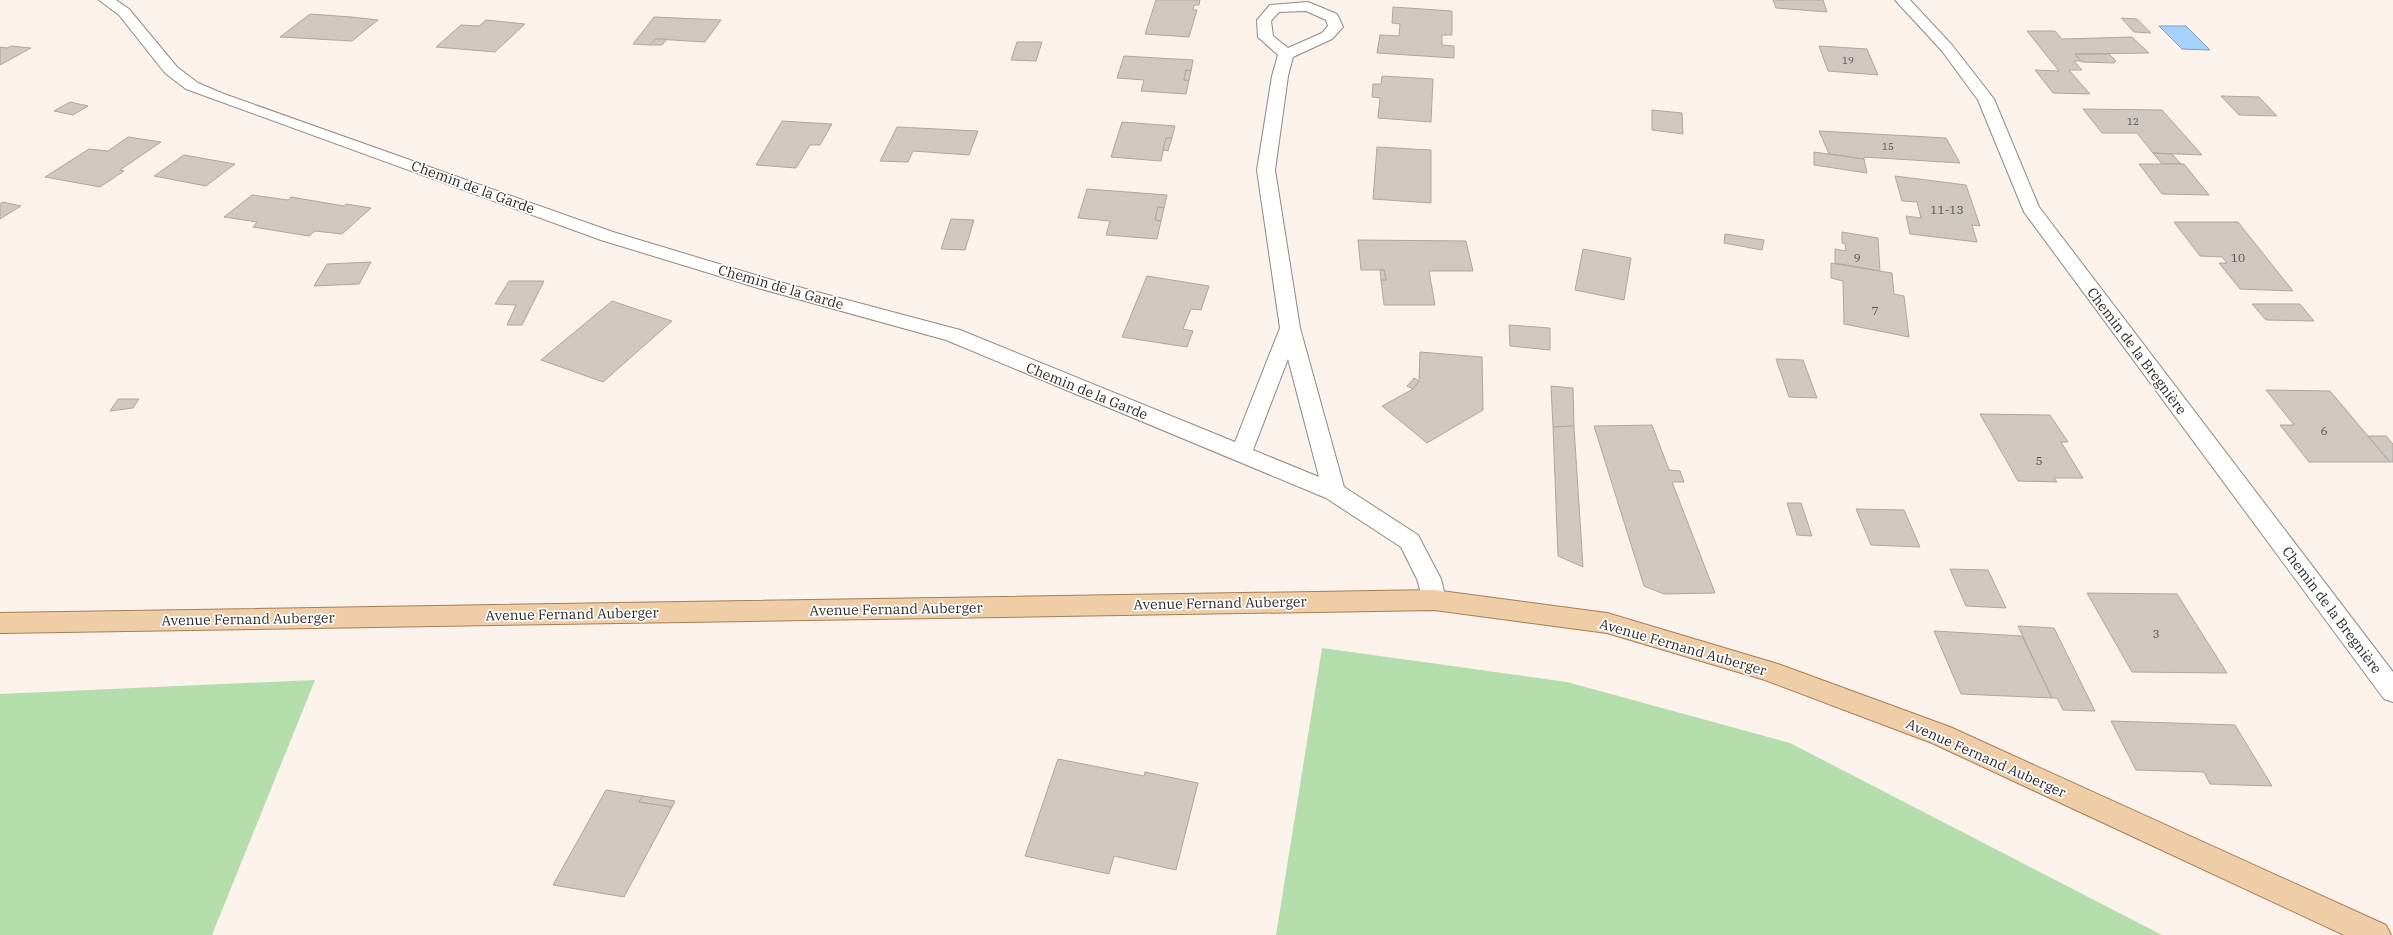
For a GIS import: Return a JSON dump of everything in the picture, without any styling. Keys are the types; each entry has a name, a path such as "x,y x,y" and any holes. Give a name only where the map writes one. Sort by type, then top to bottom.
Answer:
{"main road":[{"name":"Avenue Fernand Auberger","path":"0,623 1434,600 1607,623 1769,671 1941,735 2376,935"}],"street":[{"name":"Chemin de la Garde","path":"106,0 124,12 171,70 192,86 218,97 607,236 765,284 953,336 1334,492 1410,541 1429,579 1434,600"},
{"name":"Chemin de la Bregnière","path":"1902,0 1947,48 1986,100 2030,208 2393,691"},
{"path":"1308,6 1332,16 1336,27 1327,36 1286,54 1266,37 1264,20 1275,8 1308,6"},
{"path":"1286,54 1280,76 1266,170 1290,328 1334,492"},
{"path":"1241,454 1290,328"}],"green space":[{"path":"1322,648 1567,682 1790,743 2162,935 1276,935"},
{"path":"315,680 212,935 0,935 0,694"}],"water":[{"path":"2159,26 2186,26 2210,50 2182,49"}],"building":[{"path":"1156,0 1200,0 1199,5 1194,5 1193,10 1197,10 1189,37 1145,34"},
{"path":"1773,0 1823,0 1827,12 1776,8"},
{"path":"1393,7 1452,11 1452,35 1442,35 1442,45 1454,46 1454,58 1377,53 1380,35 1399,36 1400,24 1392,23"},
{"path":"310,14 378,20 352,41 280,37"},
{"path":"654,17 721,20 705,42 656,39 650,45 633,44"},
{"path":"2121,18 2137,19 2151,33 2134,32"},
{"path":"486,20 525,24 495,52 436,47 461,25 479,26"},
{"path":"2027,31 2055,31 2062,39 2132,37 2149,53 2075,54 2081,61 2074,61 2082,70 2069,70 2090,94 2053,93 2035,70 2059,71"},
{"path":"656,39 667,39 662,45 650,45"},
{"path":"1017,42 1042,42 1036,61 1011,60"},
{"path":"11,46 31,48 0,65 0,47 7,48"},
{"path":"1819,46 1867,49 1878,75 1828,71"},
{"path":"2075,54 2109,54 2116,61 2114,63 2082,62"},
{"path":"1124,56 1193,60 1191,71 1186,70 1184,80 1189,80 1186,94 1141,91 1144,80 1117,78"},
{"path":"1186,70 1191,71 1189,80 1184,80"},
{"path":"1382,76 1433,79 1431,122 1378,118 1380,98 1372,97 1373,84 1381,84"},
{"path":"2221,96 2259,97 2277,116 2239,115"},
{"path":"70,102 88,106 73,115 54,111"},
{"path":"2083,109 2162,110 2202,155 2153,153 2137,133 2102,133"},
{"path":"1652,110 1682,113 1683,134 1652,130"},
{"path":"782,121 832,124 820,145 810,145 796,168 756,165"},
{"path":"1122,122 1175,126 1172,138 1166,138 1161,161 1111,157"},
{"path":"897,127 978,131 969,155 913,151 908,162 880,161"},
{"path":"1819,131 1946,138 1960,163 1864,157 1864,159 1829,154"},
{"path":"128,137 161,142 120,170 124,171 100,187 45,177 89,149 108,151"},
{"path":"1166,138 1172,138 1168,151 1163,150"},
{"path":"1377,147 1431,150 1431,203 1373,199"},
{"path":"1814,152 1864,159 1867,173 1814,165"},
{"path":"2153,153 2172,154 2181,164 2162,164"},
{"path":"184,155 235,164 206,186 154,176"},
{"path":"2139,164 2184,164 2209,195 2162,194"},
{"path":"1895,176 1966,185 1980,226 1972,225 1977,242 1910,234 1906,216 1921,218 1917,202 1902,201"},
{"path":"1087,189 1167,195 1164,208 1158,207 1155,220 1161,221 1157,239 1106,235 1110,221 1078,218"},
{"path":"252,195 288,200 291,197 344,206 346,204 371,208 342,234 315,231 309,236 253,227 257,222 224,217"},
{"path":"3,202 21,206 0,219 0,204"},
{"path":"1158,207 1164,208 1161,221 1155,220"},
{"path":"951,219 974,220 965,250 941,249"},
{"path":"2174,222 2238,222 2293,291 2240,289 2219,263 2227,263 2222,257 2200,256"},
{"path":"1842,232 1878,238 1880,271 1835,263 1835,249 1846,251 1845,244 1842,243"},
{"path":"1725,234 1764,240 1762,250 1724,243"},
{"path":"1358,240 1466,241 1473,271 1429,271 1435,305 1384,305 1381,280 1386,280 1384,270 1361,270"},
{"path":"1583,249 1631,258 1624,300 1575,290"},
{"path":"371,262 359,284 314,286 327,264"},
{"path":"1831,263 1892,273 1894,294 1904,296 1909,337 1844,324 1843,281 1831,278"},
{"path":"1380,270 1384,270 1386,280 1381,280"},
{"path":"1147,276 1209,286 1201,310 1191,309 1183,329 1193,331 1187,347 1122,337"},
{"path":"509,281 544,281 522,325 507,325 516,305 495,304"},
{"path":"612,301 672,321 603,382 541,360"},
{"path":"2252,304 2300,304 2314,321 2266,320"},
{"path":"1509,325 1550,328 1550,350 1510,346"},
{"path":"1420,352 1482,357 1483,410 1427,443 1382,406 1413,389 1419,381"},
{"path":"1776,359 1803,360 1817,398 1789,397"},
{"path":"1414,378 1419,381 1413,389 1407,386"},
{"path":"1551,386 1573,388 1574,426 1553,427"},
{"path":"2266,390 2330,391 2390,462 2309,462 2280,425 2294,425"},
{"path":"118,399 139,399 133,408 110,411"},
{"path":"1980,414 2050,415 2068,442 2061,442 2083,478 2054,478 2057,482 2018,481"},
{"path":"1652,425 1669,470 1680,471 1684,482 1672,482 1715,593 1664,594 1644,586 1594,426"},
{"path":"1574,426 1583,567 1558,556 1553,427"},
{"path":"2368,436 2386,436 2393,444 2393,462 2390,462"},
{"path":"1787,503 1801,503 1812,536 1797,535"},
{"path":"1856,509 1904,510 1920,547 1871,545"},
{"path":"1950,569 1988,570 2006,608 1966,606"},
{"path":"2087,593 2177,594 2227,673 2132,672"},
{"path":"2018,626 2054,628 2095,711 2063,710 2057,698 2052,698"},
{"path":"1934,631 2022,636 2052,698 1961,694"},
{"path":"2111,721 2235,725 2272,786 2210,784 2204,772 2136,770"},
{"path":"1058,759 1144,776 1145,772 1198,783 1176,870 1114,856 1109,874 1025,856"},
{"path":"606,790 643,796 639,802 672,807 624,897 553,885"},
{"path":"643,796 675,801 672,807 639,802"}]}
